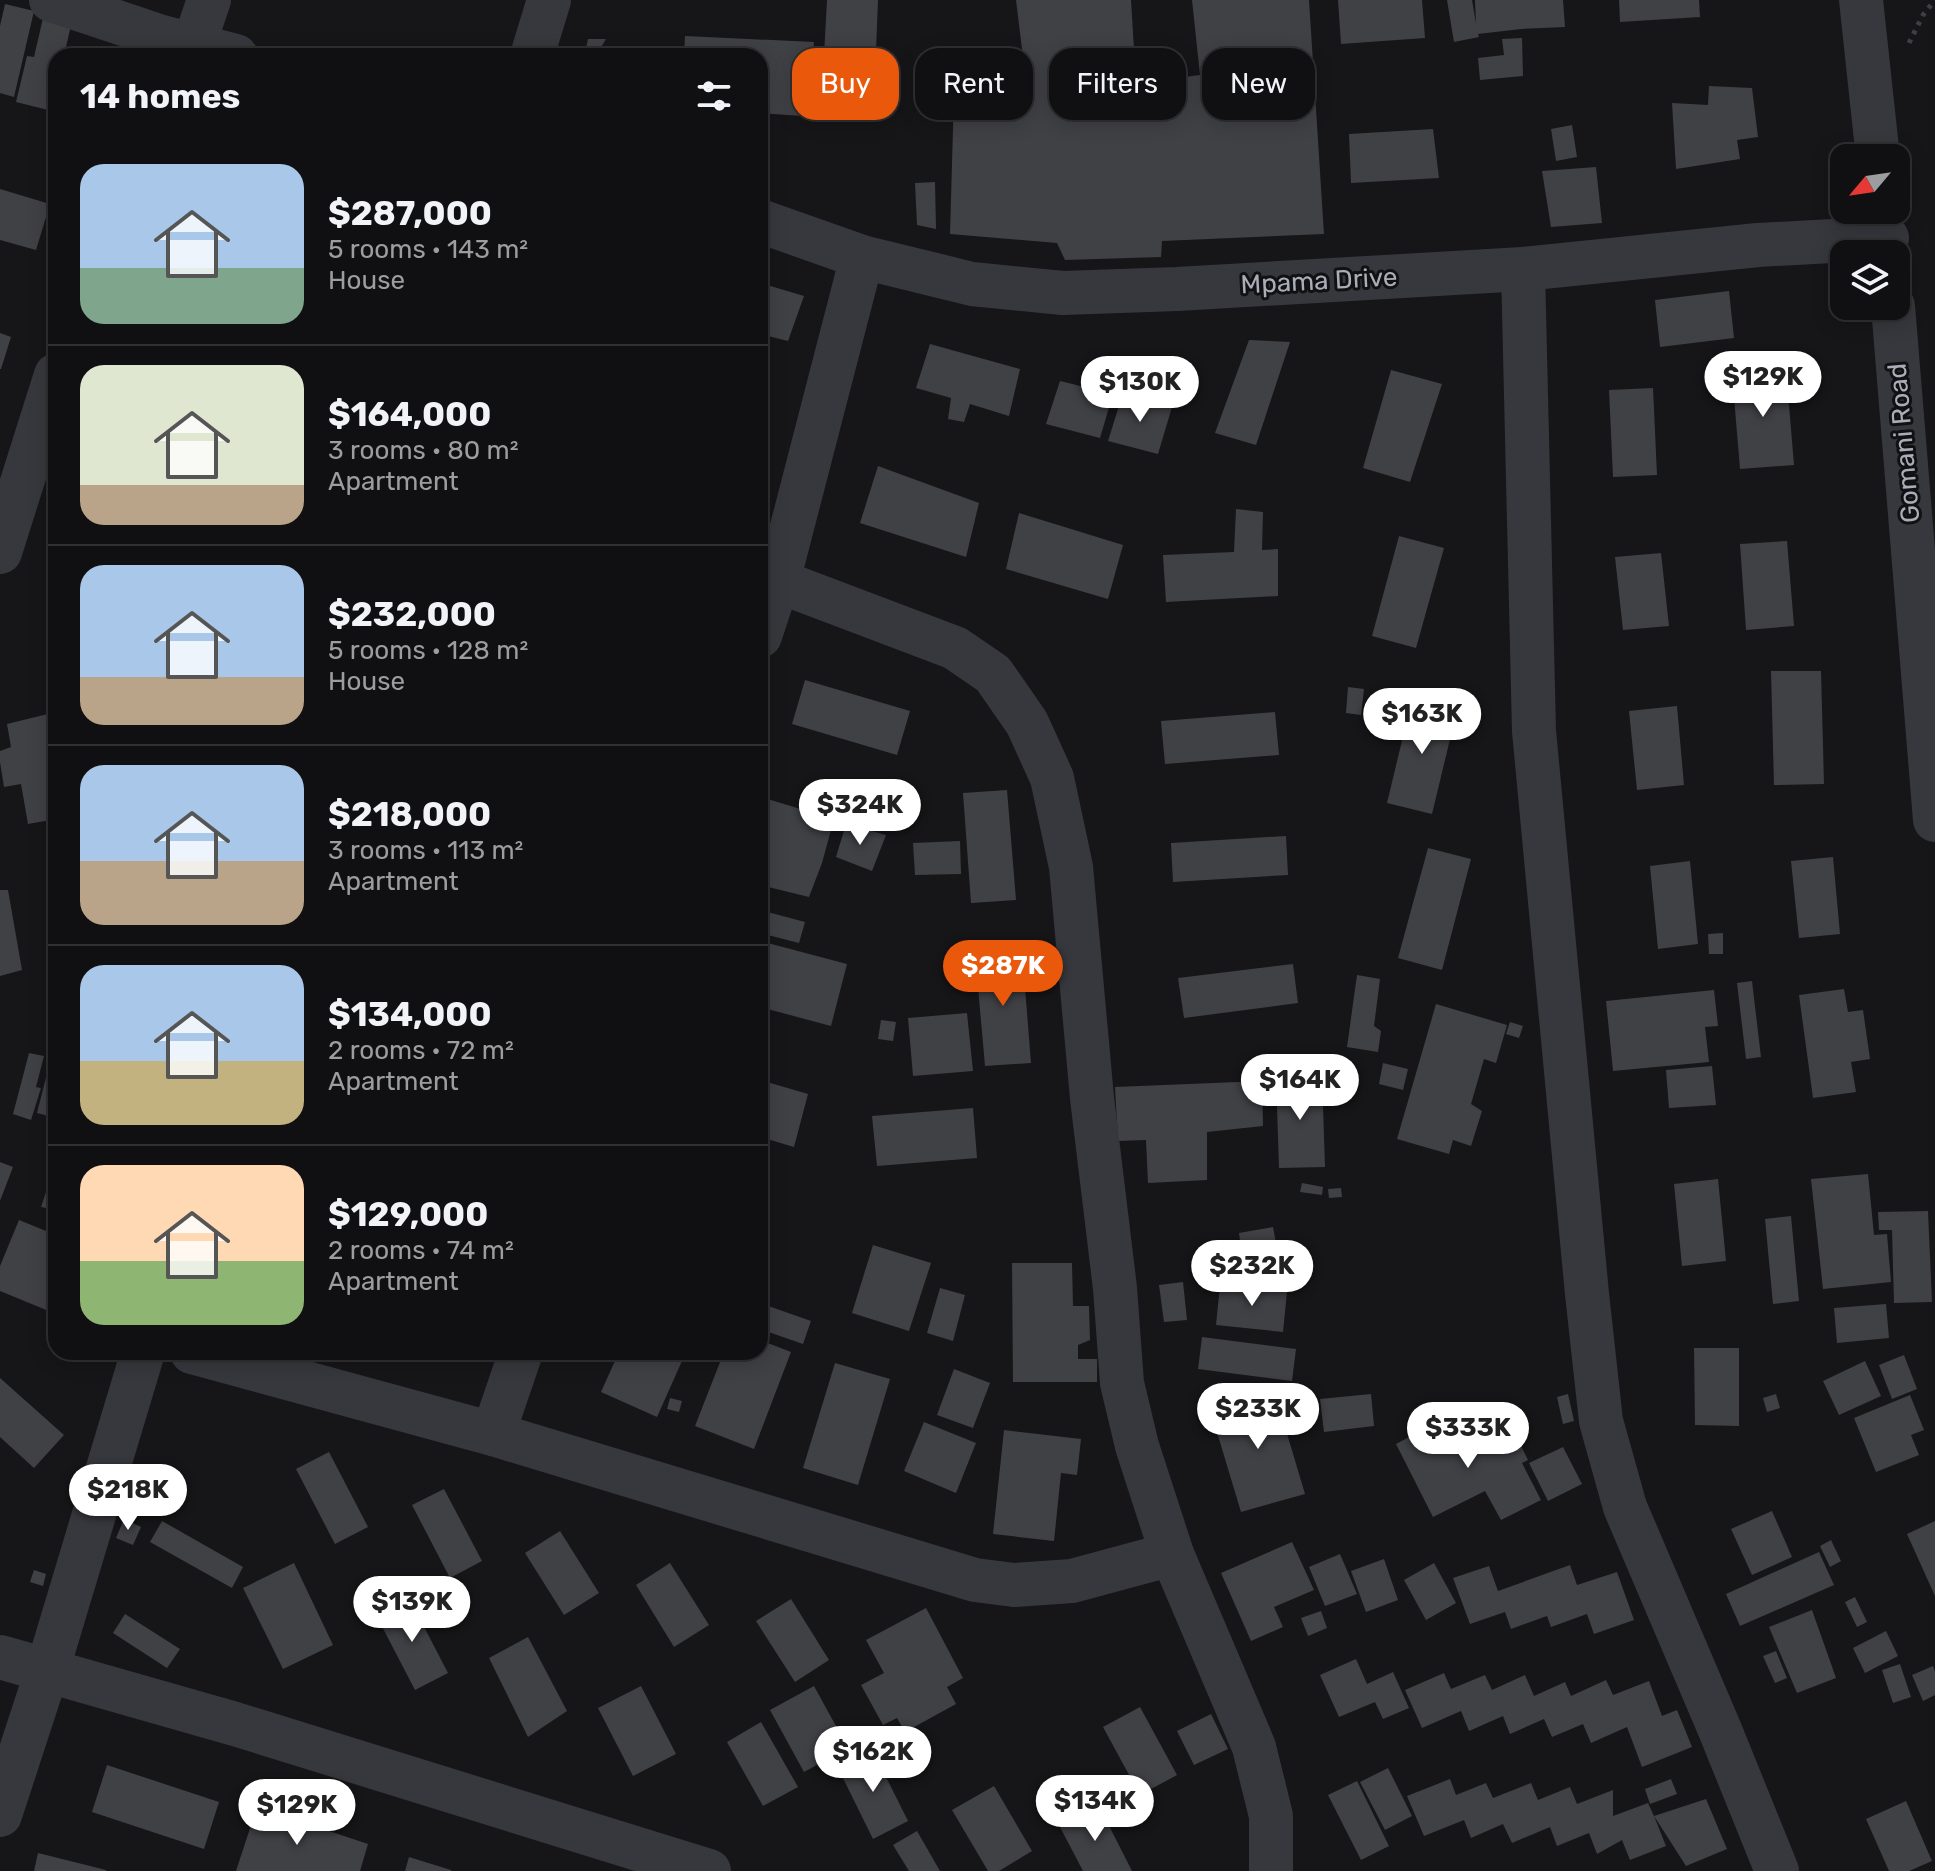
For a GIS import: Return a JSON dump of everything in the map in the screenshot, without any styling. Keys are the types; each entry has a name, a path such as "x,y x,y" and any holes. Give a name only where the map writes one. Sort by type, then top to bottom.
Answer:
{"street":[{"path":"51,0 171,46 209,0"},
{"path":"534,48 549,0"},
{"path":"1861,0 1876,144"},
{"name":"Mpama Drive","path":"768,224 862,257 972,284 1063,293 1523,269 1887,234"},
{"path":"768,612 862,257"},
{"path":"1523,269 1534,731 1601,1421 1625,1507 1777,1871"},
{"name":"Gomani Road","path":"1894,320 1935,820"},
{"path":"0,550 48,400"},
{"path":"778,581 955,648 993,674 1027,723 1052,778 1071,867 1122,1383 1137,1446 1172,1554 1254,1747 1271,1816 1271,1871"},
{"path":"0,1815 141,1360"},
{"path":"221,1360 493,1434 975,1580 1014,1585 1072,1581 1172,1554"},
{"path":"493,1434 518,1360"},
{"path":"0,1657 235,1724 709,1871"}],"building":[{"path":"827,0 878,0 876,48 824,48"},
{"path":"1016,0 1131,0 1134,48 1049,48 1049,120 1186,120 1186,77 1200,75 1192,0 1309,0 1312,48 1202,48 1202,120 1315,120 1315,94 1324,234 1162,241 1161,257 1065,260 1057,243 950,234 953,120 1033,120 1033,48 1022,48"},
{"path":"1338,0 1422,0 1425,38 1341,44"},
{"path":"1447,0 1472,0 1476,24 1475,0 1563,0 1565,27 1478,34 1479,37 1454,42"},
{"path":"1619,0 1699,0 1700,17 1620,22"},
{"path":"5,4 34,11 14,97 0,93 0,26"},
{"path":"43,18 71,25 66,48 48,48 48,110 16,102 27,56 34,57"},
{"path":"685,36 814,42 814,48 792,48 792,115 768,114 768,48 684,48"},
{"path":"1522,38 1523,76 1480,80 1478,58 1504,55 1502,39"},
{"path":"588,39 606,39 601,48 586,48"},
{"path":"1709,86 1752,88 1758,137 1737,140 1740,159 1676,169 1672,103 1708,105"},
{"path":"1572,125 1577,157 1556,161 1551,129"},
{"path":"1433,129 1439,178 1351,183 1349,134"},
{"path":"1596,167 1602,223 1551,227 1542,171"},
{"path":"935,182 936,229 917,225 915,183"},
{"path":"0,189 48,203 36,250 0,240"},
{"path":"768,285 804,296 788,341 768,336"},
{"path":"1729,291 1734,338 1660,347 1655,300"},
{"path":"0,333 11,337 1,369 0,369"},
{"path":"1249,340 1290,342 1256,445 1215,433"},
{"path":"930,344 1020,369 1009,416 970,404 964,422 948,419 951,398 916,388"},
{"path":"1786,369 1794,465 1740,469 1732,373"},
{"path":"1391,370 1442,384 1410,482 1363,468"},
{"path":"1060,381 1113,394 1100,438 1046,424"},
{"path":"1653,388 1657,475 1613,477 1609,390"},
{"path":"1123,393 1172,407 1158,454 1108,441"},
{"path":"878,466 979,503 966,557 860,523"},
{"path":"1236,509 1263,512 1262,550 1278,549 1278,596 1166,602 1163,555 1234,552"},
{"path":"1019,513 1123,545 1108,599 1006,569"},
{"path":"1399,536 1444,548 1416,648 1372,636"},
{"path":"1787,541 1794,626 1746,630 1740,544"},
{"path":"1661,553 1669,626 1623,630 1615,557"},
{"path":"1771,671 1821,671 1824,784 1774,785"},
{"path":"805,680 910,711 897,755 792,724"},
{"path":"1348,687 1364,689 1361,715 1346,713"},
{"path":"1412,699 1457,710 1432,814 1387,803"},
{"path":"1677,706 1684,785 1637,790 1629,711"},
{"path":"1275,712 1279,755 1165,764 1161,721"},
{"path":"48,714 48,820 28,824 21,784 4,787 0,751 11,747 7,724"},
{"path":"1007,790 1016,900 971,903 963,793"},
{"path":"768,799 834,819 809,897 768,887"},
{"path":"846,824 886,835 872,871 836,857"},
{"path":"1286,836 1288,875 1173,882 1171,843"},
{"path":"960,841 961,874 915,875 913,843"},
{"path":"1428,848 1471,859 1442,970 1398,958"},
{"path":"1833,857 1840,934 1799,938 1791,861"},
{"path":"1690,861 1698,944 1658,949 1650,866"},
{"path":"0,890 8,890 22,970 0,976"},
{"path":"768,912 805,922 799,943 768,935"},
{"path":"1723,933 1723,954 1709,954 1708,934"},
{"path":"768,943 847,964 831,1026 768,1009"},
{"path":"1022,950 1031,1063 985,1066 975,953"},
{"path":"1293,964 1298,1003 1184,1018 1178,978"},
{"path":"1357,975 1380,979 1374,1026 1381,1031 1378,1052 1347,1047"},
{"path":"1752,981 1761,1057 1746,1059 1737,983"},
{"path":"1844,989 1848,1012 1863,1010 1870,1059 1851,1062 1856,1092 1813,1098 1799,995"},
{"path":"1714,990 1718,1026 1705,1027 1709,1062 1613,1071 1606,1001"},
{"path":"1436,1004 1507,1025 1496,1063 1484,1059 1471,1104 1482,1111 1471,1146 1453,1140 1449,1154 1397,1139"},
{"path":"967,1013 973,1071 913,1076 908,1018"},
{"path":"881,1020 896,1022 893,1041 878,1039"},
{"path":"1510,1022 1523,1026 1519,1038 1506,1034"},
{"path":"29,1053 44,1056 36,1087 41,1088 31,1120 13,1114"},
{"path":"1383,1063 1408,1069 1403,1090 1379,1084"},
{"path":"1712,1066 1716,1105 1669,1108 1666,1070"},
{"path":"48,1070 48,1116 37,1113"},
{"path":"1322,1075 1325,1167 1279,1168 1276,1076"},
{"path":"1262,1081 1263,1126 1207,1132 1207,1180 1148,1183 1146,1140 1118,1141 1115,1087"},
{"path":"768,1082 808,1094 794,1147 768,1139"},
{"path":"973,1108 977,1158 877,1166 872,1116"},
{"path":"0,1162 13,1167 0,1201"},
{"path":"1868,1174 1874,1235 1887,1234 1891,1282 1823,1289 1811,1179"},
{"path":"1718,1179 1726,1261 1682,1266 1674,1184"},
{"path":"1302,1183 1323,1187 1322,1195 1300,1192"},
{"path":"48,1186 48,1208 41,1207"},
{"path":"1341,1188 1342,1197 1329,1198 1328,1189"},
{"path":"1928,1211 1932,1302 1894,1303 1892,1230 1879,1230 1878,1212"},
{"path":"1791,1216 1799,1301 1773,1304 1765,1219"},
{"path":"19,1220 48,1232 48,1311 0,1291 0,1266"},
{"path":"1273,1227 1276,1243 1241,1248 1239,1233"},
{"path":"873,1245 931,1263 909,1331 852,1313"},
{"path":"1012,1263 1072,1263 1073,1306 1089,1306 1090,1340 1078,1345 1078,1359 1097,1359 1097,1382 1013,1382"},
{"path":"1183,1282 1187,1320 1164,1322 1159,1285"},
{"path":"1220,1285 1287,1292 1283,1332 1216,1325"},
{"path":"940,1288 965,1295 953,1341 927,1333"},
{"path":"1886,1304 1889,1338 1837,1343 1834,1308"},
{"path":"768,1306 811,1321 803,1344 768,1332"},
{"path":"1202,1337 1296,1349 1292,1381 1198,1369"},
{"path":"768,1343 791,1352 754,1449 695,1426 721,1360 768,1360"},
{"path":"1694,1348 1739,1348 1739,1426 1695,1425"},
{"path":"1904,1355 1917,1389 1892,1399 1879,1365"},
{"path":"615,1360 682,1360 657,1417 601,1392"},
{"path":"1865,1361 1881,1396 1839,1415 1823,1381"},
{"path":"835,1363 890,1379 858,1485 803,1468"},
{"path":"954,1369 990,1383 973,1428 937,1415"},
{"path":"0,1378 64,1435 34,1468 0,1437"},
{"path":"1274,1390 1305,1494 1241,1512 1210,1409"},
{"path":"1371,1394 1374,1426 1324,1432 1320,1399"},
{"path":"1568,1394 1574,1421 1563,1424 1557,1397"},
{"path":"1776,1394 1780,1408 1767,1412 1763,1398"},
{"path":"1910,1395 1924,1430 1911,1435 1919,1455 1876,1472 1854,1418"},
{"path":"670,1398 682,1401 679,1412 667,1409"},
{"path":"1504,1403 1511,1421 1499,1425 1493,1408"},
{"path":"1443,1419 1455,1441 1476,1430 1483,1445 1513,1430 1528,1460 1522,1463 1541,1500 1501,1520 1485,1491 1433,1517 1396,1444"},
{"path":"924,1422 976,1443 956,1493 904,1471"},
{"path":"1004,1430 1081,1439 1077,1475 1061,1473 1054,1541 993,1534"},
{"path":"1563,1447 1582,1484 1548,1501 1529,1463"},
{"path":"329,1452 368,1527 335,1544 296,1469"},
{"path":"444,1489 482,1561 450,1578 412,1505"},
{"path":"1772,1511 1792,1557 1752,1575 1731,1529"},
{"path":"124,1519 141,1527 133,1545 116,1538"},
{"path":"162,1521 243,1567 232,1588 150,1542"},
{"path":"1935,1521 1935,1596 1907,1534"},
{"path":"560,1531 599,1593 564,1615 525,1553"},
{"path":"1831,1540 1841,1561 1830,1567 1820,1546"},
{"path":"1292,1542 1314,1590 1274,1607 1283,1627 1251,1641 1221,1573"},
{"path":"1819,1552 1834,1585 1740,1626 1726,1594"},
{"path":"1340,1554 1357,1594 1325,1606 1309,1567"},
{"path":"1384,1559 1398,1600 1366,1612 1351,1571"},
{"path":"294,1563 333,1645 283,1669 243,1588"},
{"path":"670,1563 709,1625 674,1647 636,1585"},
{"path":"1434,1563 1456,1603 1426,1620 1404,1580"},
{"path":"1570,1565 1577,1585 1617,1572 1634,1620 1594,1634 1587,1614 1551,1627 1547,1616 1511,1629 1505,1612 1470,1624 1453,1578 1489,1566 1498,1591"},
{"path":"34,1570 46,1574 43,1586 30,1582"},
{"path":"1855,1597 1867,1622 1857,1627 1845,1602"},
{"path":"409,1598 448,1673 415,1690 376,1615"},
{"path":"791,1599 829,1660 795,1682 756,1621"},
{"path":"926,1608 963,1678 947,1687 956,1704 905,1732 897,1718 883,1725 861,1685 884,1673 866,1640"},
{"path":"1812,1610 1836,1678 1797,1693 1769,1627"},
{"path":"1321,1611 1327,1628 1308,1636 1301,1618"},
{"path":"125,1614 180,1649 167,1668 113,1633"},
{"path":"1886,1631 1898,1656 1865,1673 1853,1648"},
{"path":"528,1637 567,1711 528,1737 489,1658"},
{"path":"1776,1651 1787,1678 1775,1683 1763,1656"},
{"path":"1356,1659 1367,1684 1393,1672 1409,1708 1383,1719 1375,1702 1339,1717 1320,1675"},
{"path":"1900,1664 1911,1697 1893,1703 1882,1670"},
{"path":"1933,1666 1935,1695 1923,1701 1912,1675"},
{"path":"1444,1673 1451,1689 1485,1675 1492,1690 1525,1675 1534,1696 1565,1682 1571,1696 1606,1680 1613,1695 1649,1681 1662,1716 1677,1710 1692,1747 1642,1767 1627,1727 1591,1743 1583,1724 1552,1737 1544,1719 1510,1734 1503,1716 1469,1731 1461,1711 1422,1728 1405,1690"},
{"path":"641,1686 676,1754 633,1776 598,1708"},
{"path":"814,1686 848,1748 804,1772 770,1710"},
{"path":"1140,1707 1177,1775 1140,1795 1103,1727"},
{"path":"1211,1714 1228,1749 1194,1765 1177,1731"},
{"path":"761,1722 798,1787 763,1806 727,1742"},
{"path":"872,1749 908,1821 873,1839 837,1766"},
{"path":"107,1765 219,1802 204,1849 92,1812"},
{"path":"1388,1768 1412,1816 1385,1830 1360,1782"},
{"path":"1450,1779 1456,1795 1486,1783 1493,1798 1531,1783 1538,1800 1570,1787 1577,1804 1613,1790 1613,1816 1648,1803 1666,1846 1630,1860 1622,1840 1597,1854 1589,1833 1557,1846 1550,1827 1512,1843 1503,1824 1471,1838 1464,1820 1424,1836 1407,1796"},
{"path":"1671,1779 1677,1794 1650,1804 1645,1789"},
{"path":"1357,1781 1389,1846 1361,1860 1328,1795"},
{"path":"994,1786 1032,1851 999,1871 988,1871 952,1810"},
{"path":"1706,1799 1727,1849 1686,1866 1654,1816"},
{"path":"1906,1801 1932,1861 1909,1871 1889,1871 1866,1819"},
{"path":"1099,1806 1132,1871 1083,1871 1060,1827"},
{"path":"257,1807 368,1844 360,1871 236,1871"},
{"path":"917,1831 940,1871 909,1871 893,1845"},
{"path":"38,1853 106,1870 106,1871 34,1871"},
{"path":"409,1857 451,1870 451,1871 405,1871"}]}
